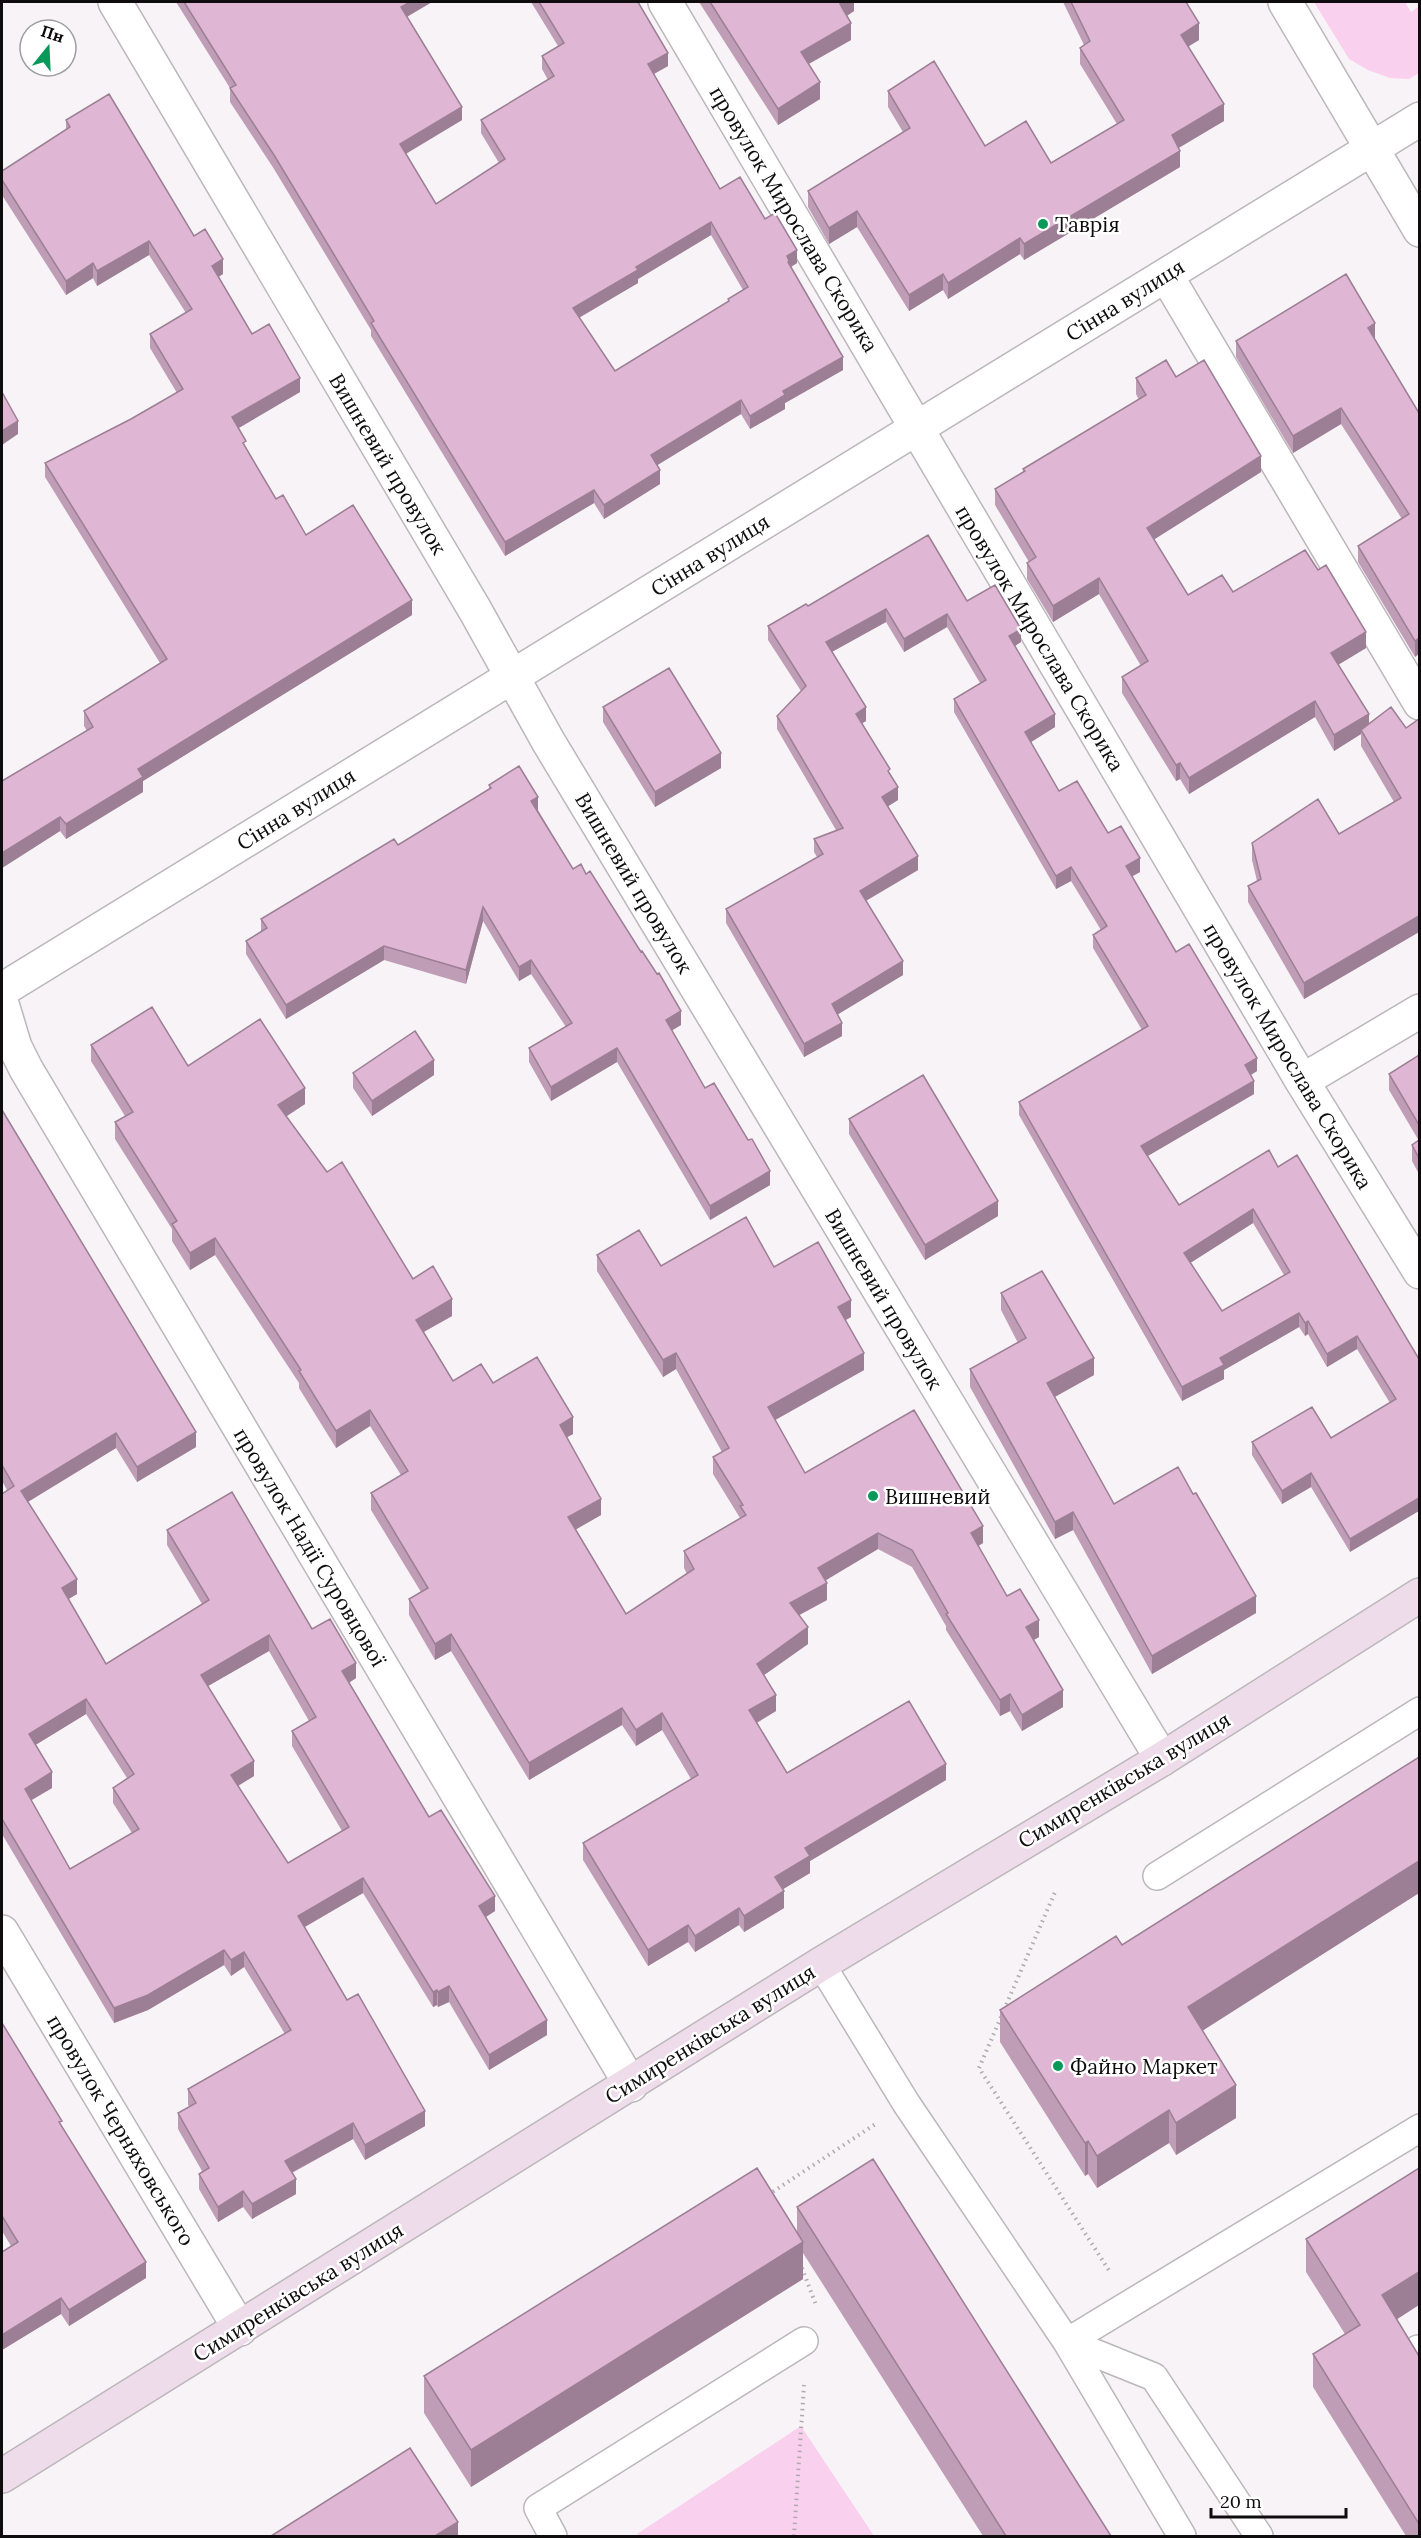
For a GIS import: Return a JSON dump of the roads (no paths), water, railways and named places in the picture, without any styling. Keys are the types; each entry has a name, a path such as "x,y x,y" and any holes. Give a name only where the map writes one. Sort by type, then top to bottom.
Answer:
{"street":[{"name":"Вишневий провулок","path":"115,2 475,610 511,677 1162,1759"},
{"name":"провулок Мирослава Скорика","path":"665,2 1302,1081 1419,1272"},
{"path":"1285,2 1373,148 1419,230"},
{"name":"Сінна вулиця","path":"2,990 1419,120"},
{"path":"1166,275 1419,704"},
{"name":"провулок Надії Суровцової","path":"2,1004 15,1047 32,1079 630,2085"},
{"path":"1302,1081 1419,1011"},
{"name":"Симиренківська вулиця","path":"2,2476 821,1964 1162,1759 1419,1595"},
{"name":"провулок Черняховського","path":"2,1932 240,2329"}],"lane":[{"path":"1157,1876 1419,1711"},
{"path":"821,1964 906,2103 1067,2342 1182,2536"},
{"path":"1067,2342 1419,2128"},
{"path":"553,2536 538,2508 804,2341"},
{"path":"1067,2342 1154,2378 1259,2536"}],"place":[{"name":"Таврія","path":"1043,224"},
{"name":"Вишневий","path":"873,1496"},
{"name":"Файно Маркет","path":"1058,2066"}]}
